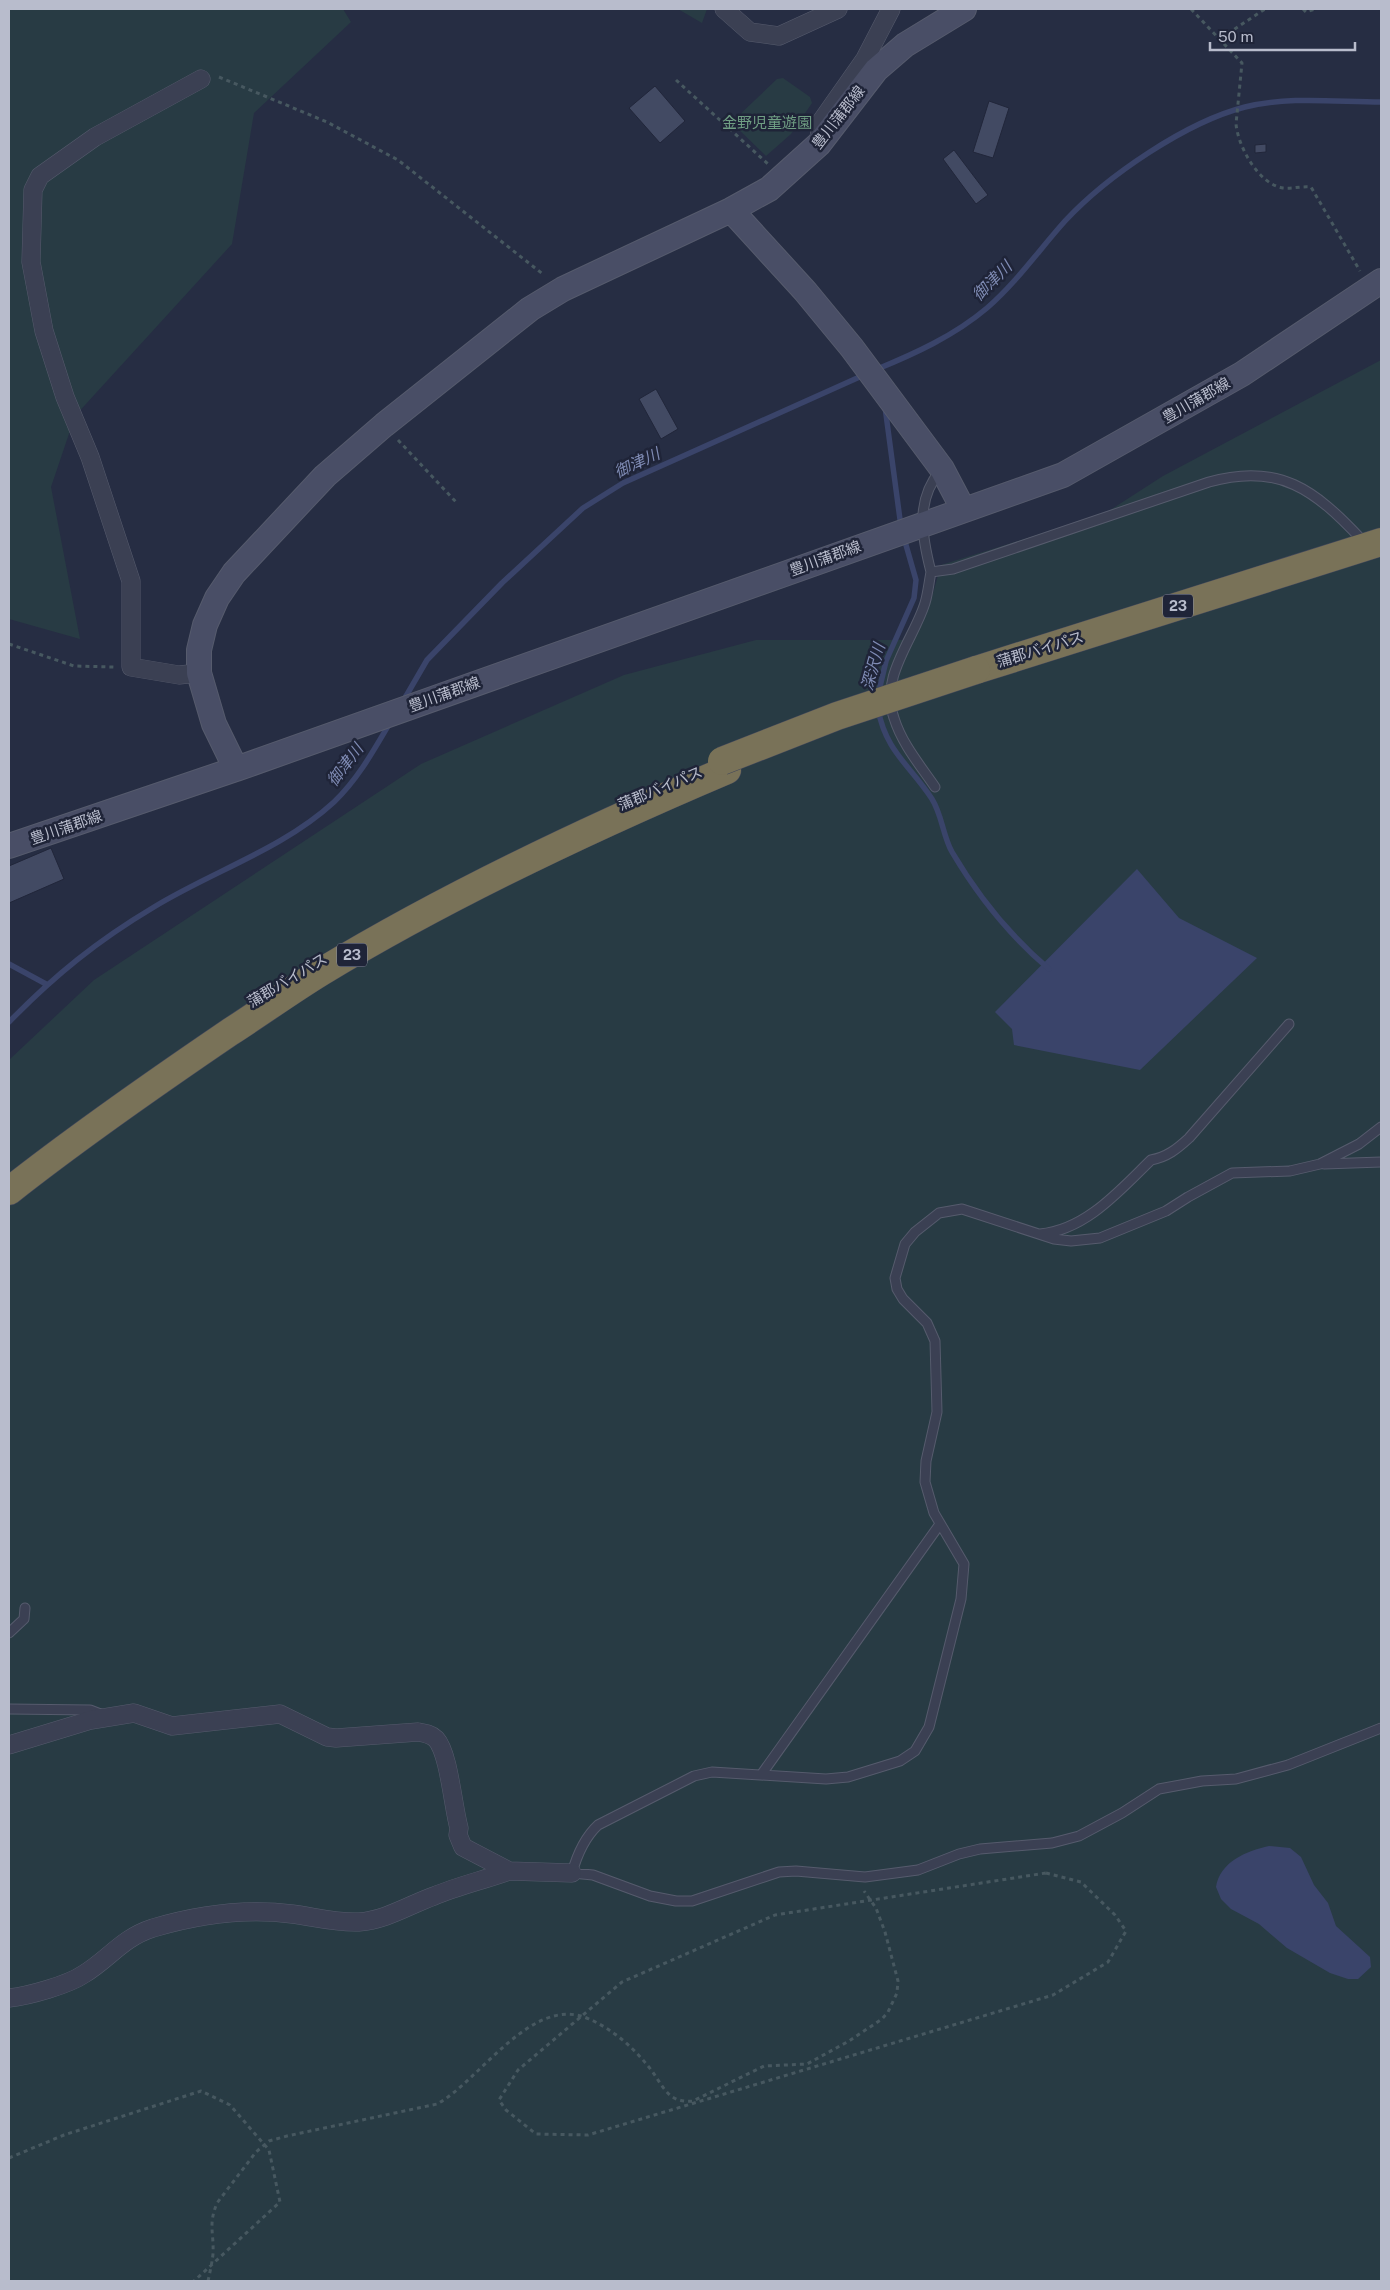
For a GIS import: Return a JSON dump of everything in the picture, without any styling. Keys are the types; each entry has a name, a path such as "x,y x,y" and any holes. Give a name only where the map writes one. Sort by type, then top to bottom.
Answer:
{"highway":[{"name":"蒲郡バイパス","path":"9,1179 265,992 422,902 588,818 724,766 853,721 975,675 1371,541"},
{"name":"蒲郡バイパス","path":"975,675 1347,566 1381,559"},
{"name":"蒲郡バイパス","path":"9,1191 47,1160 168,1074 321,973 415,919 724,766"}],"main road":[{"name":"豊川蒲郡線","path":"236,768 214,724 199,673 199,650 205,625 217,598 234,573 325,476 384,425 505,327 563,289 731,210 769,189 819,144 853,96 876,70 905,45 964,9"},
{"path":"731,210 805,291 852,348 942,469 961,505"},
{"name":"豊川蒲郡線","path":"9,846 236,768 1062,475 1242,374 1376,284"}],"street":[{"path":"724,9 750,32 779,36 838,9"},
{"path":"819,144 820,123 865,59 891,9"},
{"path":"199,673 179,674 131,667 131,581 90,457 64,397 44,331 31,262 33,190 40,176 95,137 201,79"},
{"path":"9,1745 124,1713 142,1714 164,1725 172,1726 280,1714 327,1737 336,1738 426,1733 434,1737 443,1752 459,1828 458,1835 463,1847 509,1871"},
{"path":"9,1998 66,1983 84,1975 125,1940 153,1928 229,1913 253,1911 293,1914 330,1922 362,1922 398,1912 434,1896 509,1871 572,1873"}],"lane":[{"path":"935,787 906,745 893,717 891,689 897,668 925,603 931,572 922,537 921,520 931,482 942,469"},
{"path":"931,572 954,569 1209,482 1240,475 1261,476 1298,486 1332,508 1371,541"},
{"path":"1034,1234 1049,1233 1076,1222 1099,1208 1151,1160 1162,1158 1176,1150 1190,1138 1289,1024"},
{"path":"1320,1164 1359,1144 1381,1127"},
{"path":"1381,1162 1320,1164 1290,1171 1232,1173 1202,1188 1166,1212 1100,1238 1071,1241 1034,1234 962,1209 946,1210 915,1232 905,1244 895,1278 897,1289 903,1299 927,1324 935,1341 937,1351 937,1412 926,1461 925,1482 929,1501 940,1524 964,1564 964,1582 937,1702 929,1727 915,1752 882,1768 848,1777 826,1779 702,1773 612,1816 591,1831 577,1855 572,1873 593,1875 650,1896 676,1901 692,1901 765,1875 779,1872 796,1870 866,1877 918,1870 960,1854 980,1849 1065,1840 1079,1836 1115,1817 1159,1789 1187,1783 1236,1779 1288,1765 1381,1728"},
{"path":"761,1775 940,1524"},
{"path":"9,1633 24,1619 25,1608"},
{"path":"9,1709 90,1710 108,1716"}],"path":[{"path":"1191,9 1221,38 1242,62 1236,124 1237,133 1248,157 1270,182 1284,188 1311,187 1376,284"},
{"path":"1221,38 1265,9"},
{"path":"1303,9 1306,12 1315,9"},
{"path":"201,79 223,77 327,122 398,160 563,289"},
{"path":"676,80 774,169"},
{"path":"384,425 456,502"},
{"path":"9,644 74,666 131,667"},
{"path":"1046,1873 1081,1882 1115,1915 1126,1931 1108,1962 1053,1996 588,2135 536,2134 506,2110 499,2100 518,2070 622,1982 775,1915 871,1900 1046,1873"},
{"path":"208,2281 213,2254 210,2226 217,2203 264,2145 287,2136 437,2104 456,2092 491,2057 531,2025 567,2014 581,2017 611,2029 647,2064 672,2096 686,2102 693,2101 764,2066 807,2064 848,2041 882,2019 897,1993 898,1981 886,1932 871,1900 858,1886 837,1875"},
{"path":"9,2158 64,2135 201,2091 230,2105 269,2150 280,2202 194,2281"}],"green space":[{"path":"9,9 343,9 351,22 254,113 232,244 75,416 51,487 80,639 9,619"},
{"path":"678,9 707,9 702,23"},
{"name":"金野児童遊園","path":"783,78 810,97 812,103 791,134 766,156 733,124 735,119 777,79"},
{"path":"1381,360 1381,2281 9,2281 9,1060 94,980 421,764 624,675 756,640 910,640 921,626 941,565 1104,514 1163,476"}],"water":[{"path":"1137,869 1179,918 1257,958 1140,1070 1014,1045 1012,1029 995,1012"},
{"path":"1269,1846 1290,1848 1301,1857 1314,1885 1328,1903 1336,1926 1370,1957 1371,1967 1358,1979 1348,1979 1330,1973 1287,1948 1259,1924 1231,1909 1221,1899 1216,1887 1218,1878 1228,1864 1252,1851"}],"building":[{"path":"655,86 685,121 660,143 629,108"},
{"path":"989,101 1009,108 993,158 973,152"},
{"path":"1266,144 1266,152 1255,153 1255,145"},
{"path":"954,150 988,195 976,204 943,159"},
{"path":"656,389 678,429 661,439 639,399"},
{"path":"51,848 64,879 9,903 9,866"}],"waterway":[{"name":"御津川","path":"875,370 933,344 987,308 1008,288 1065,221 1082,204 1125,169 1173,138 1222,114 1262,104 1313,100 1381,102"},
{"name":"御津川","path":"402,703 427,660 502,583 583,508 623,483 864,375"},
{"name":"深沢川","path":"885,407 901,527"},
{"name":"深沢川","path":"878,695 886,661 914,598 916,580 904,538"},
{"name":"深沢川","path":"878,709 882,724 893,747 932,799 949,846 962,868 984,900 1008,929 1049,969"},
{"name":"御津川","path":"9,1022 77,960 133,920 177,894 247,859 314,819 351,784 391,721"},
{"path":"9,964 46,984"}]}
